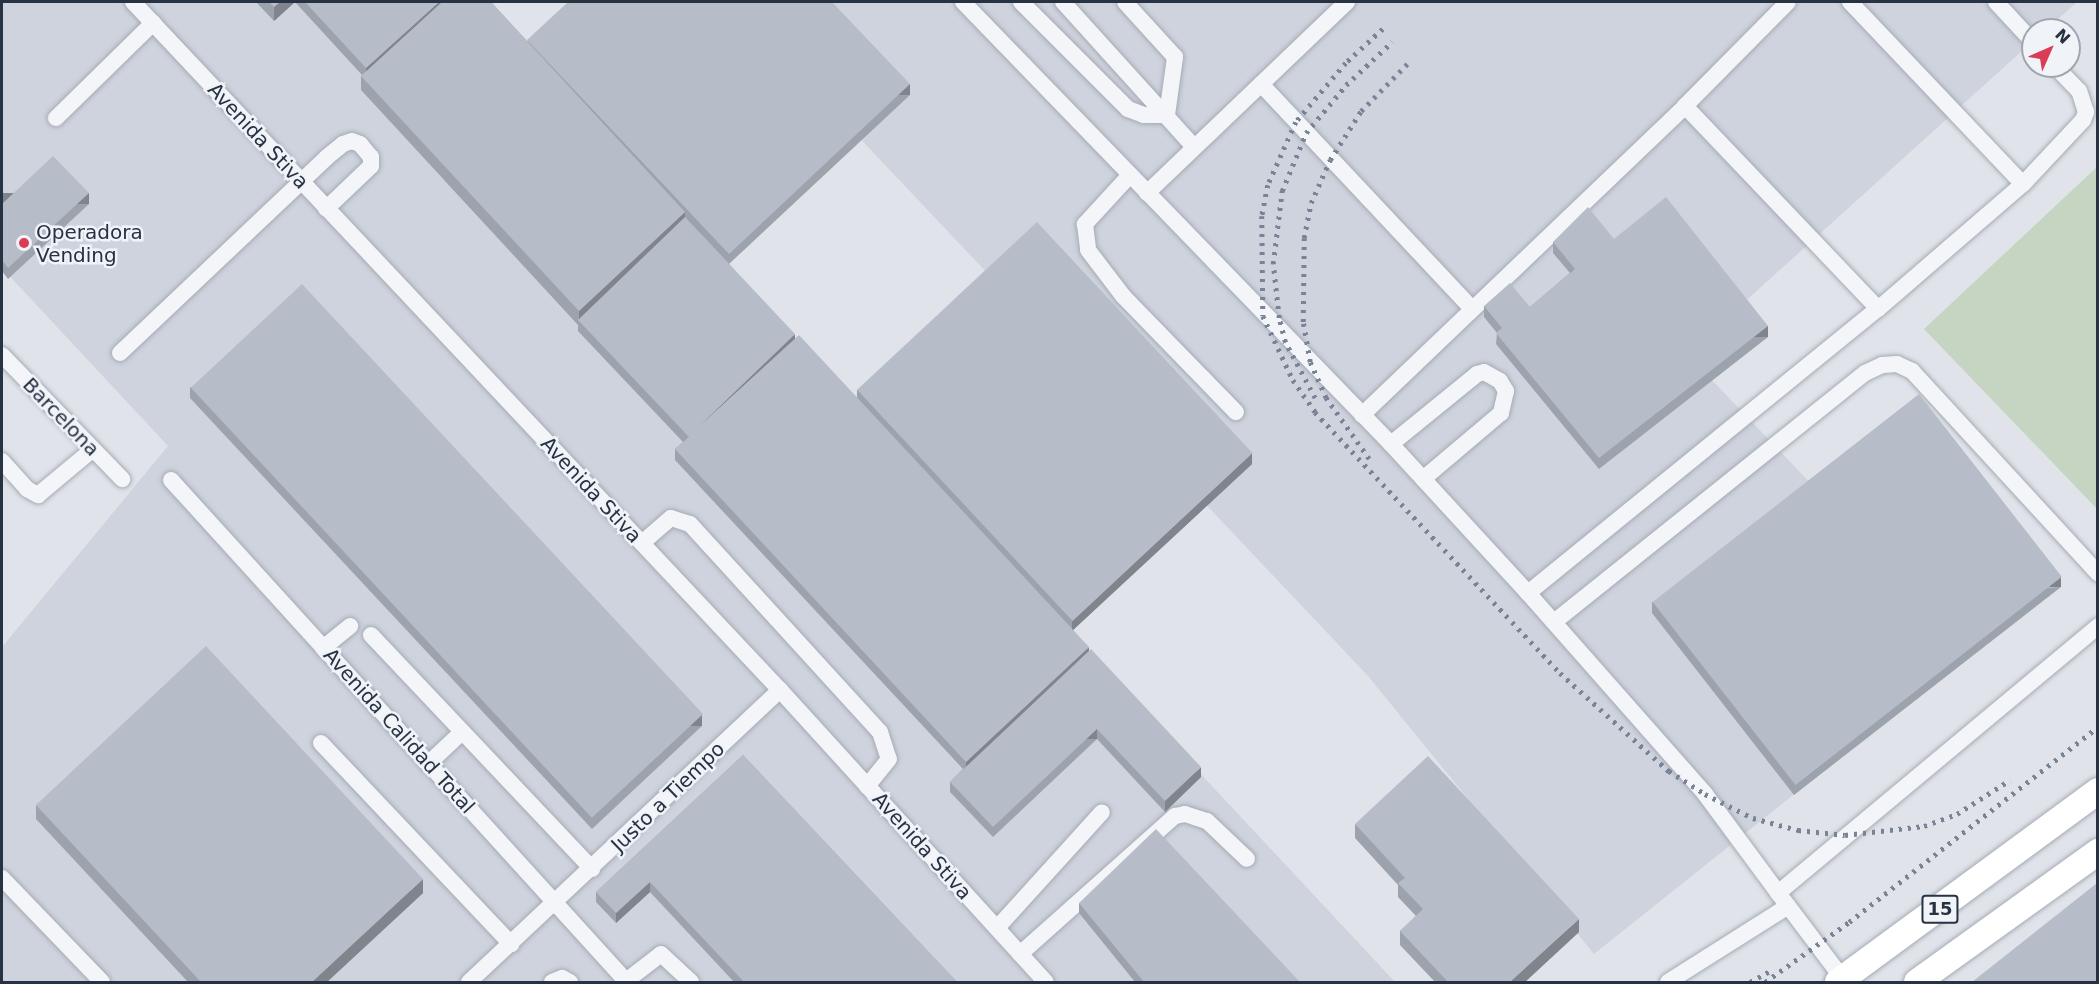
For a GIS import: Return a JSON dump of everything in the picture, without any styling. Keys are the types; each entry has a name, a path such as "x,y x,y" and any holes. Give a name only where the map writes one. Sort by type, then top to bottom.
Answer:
{"highway":[{"name":"15","path":"1840,981 2097,790"},
{"name":"15","path":"1924,979 2097,852"}],"street":[{"name":"Avenida Stiva","path":"133,2 780,690 1046,982"},
{"path":"963,2 1391,444 1554,622 1705,794 1840,981"},
{"path":"1021,2 1128,109 1144,115 1167,115"},
{"path":"1064,2 1194,147"},
{"path":"1125,2 1174,57 1167,115"},
{"path":"1147,193 1347,2"},
{"path":"1362,415 1685,106 1788,2"},
{"path":"1850,2 2023,184"},
{"path":"1995,2 2021,29"},
{"path":"56,118 153,23"},
{"path":"1528,593 1878,309 2023,184 2083,120 2086,112 2079,91 2067,78"},
{"path":"1261,84 1472,309"},
{"path":"1685,106 1878,309"},
{"path":"120,353 300,181 343,144 352,141 360,144 371,157 371,166 326,209"},
{"path":"1130,175 1085,224 1088,250 1123,296 1236,412"},
{"name":"Barcelona","path":"2,355 92,450 122,478"},
{"path":"1554,622 1865,373 1882,365 1897,364 1912,371 2097,573"},
{"path":"1391,444 1477,374 1484,372 1500,381 1506,391 1507,403 1501,413 1423,479"},
{"path":"2,460 27,489 38,495 46,492 92,450"},
{"name":"Avenida Calidad Total","path":"171,480 626,982"},
{"path":"642,543 671,518 690,524 880,732 889,759 867,786"},
{"path":"324,648 350,626"},
{"path":"1668,982 1783,899 2097,626"},
{"path":"371,635 592,869"},
{"name":"Justo a Tiempo","path":"469,982 555,904 780,690"},
{"path":"428,764 462,732"},
{"path":"321,743 511,944"},
{"path":"997,928 1102,812"},
{"path":"1020,954 1175,816 1185,814 1207,821 1248,859"},
{"path":"2,878 102,982"},
{"path":"626,982 661,954 691,982"},
{"path":"552,982 562,978 570,982"}],"shaded area":[{"path":"2,2 480,2 1395,982 2,982 2,647 168,446 2,268"},
{"path":"731,2 2077,2 2059,18 2021,18 2021,52 1687,354 1972,652 1594,954 1368,676"}],"green space":[{"path":"2097,167 2097,509 1924,329"}],"building":[{"path":"269,2 280,2 274,7"},
{"path":"305,2 439,2 366,68"},
{"path":"442,2 491,2 685,212 579,311 361,76"},
{"path":"568,2 832,2 910,84 729,254 527,40"},
{"name":"Operadora Vending","path":"53,156 89,193 8,268 2,260 2,204"},
{"path":"1666,197 1768,326 1599,458 1496,333 1502,328 1484,306 1510,283 1530,307 1575,269 1553,242 1588,207 1614,239"},
{"path":"685,217 795,334 694,431 799,335 1089,647 966,762 675,449 689,437 578,320"},
{"path":"1037,222 1253,453 1073,621 857,390"},
{"path":"302,284 703,714 592,818 191,388"},
{"path":"1919,394 2062,577 1795,785 1653,602"},
{"path":"206,646 423,879 312,982 201,982 36,805"},
{"path":"1091,649 1201,767 1165,801 1097,729 993,827 950,782"},
{"path":"743,755 957,982 744,982 650,882 616,913 596,892"},
{"path":"1428,756 1579,919 1510,982 1448,982 1400,931 1423,909 1398,883 1405,878 1355,824"},
{"path":"1156,829 1300,982 1144,982 1079,903"},
{"path":"2097,883 2097,982 1972,982"}],"railway":[{"path":"1383,29 1346,63 1296,122 1268,185 1262,216 1263,316 1293,380 1315,412 1560,673 1669,771 1705,794 1753,818 1798,830 1845,835 1924,826 1957,814 2010,780"},
{"path":"1315,398 1285,342 1279,318 1273,264 1282,191 1306,133 1346,85 1392,42"},
{"path":"1369,459 1326,398 1310,362 1303,322 1304,238 1311,203 1330,160 1361,111 1410,61"},
{"path":"1765,982 1849,922 2098,727"},
{"path":"1750,982 1770,971"}],"place":[{"name":"Operadora Vending","path":"24,243"}]}
